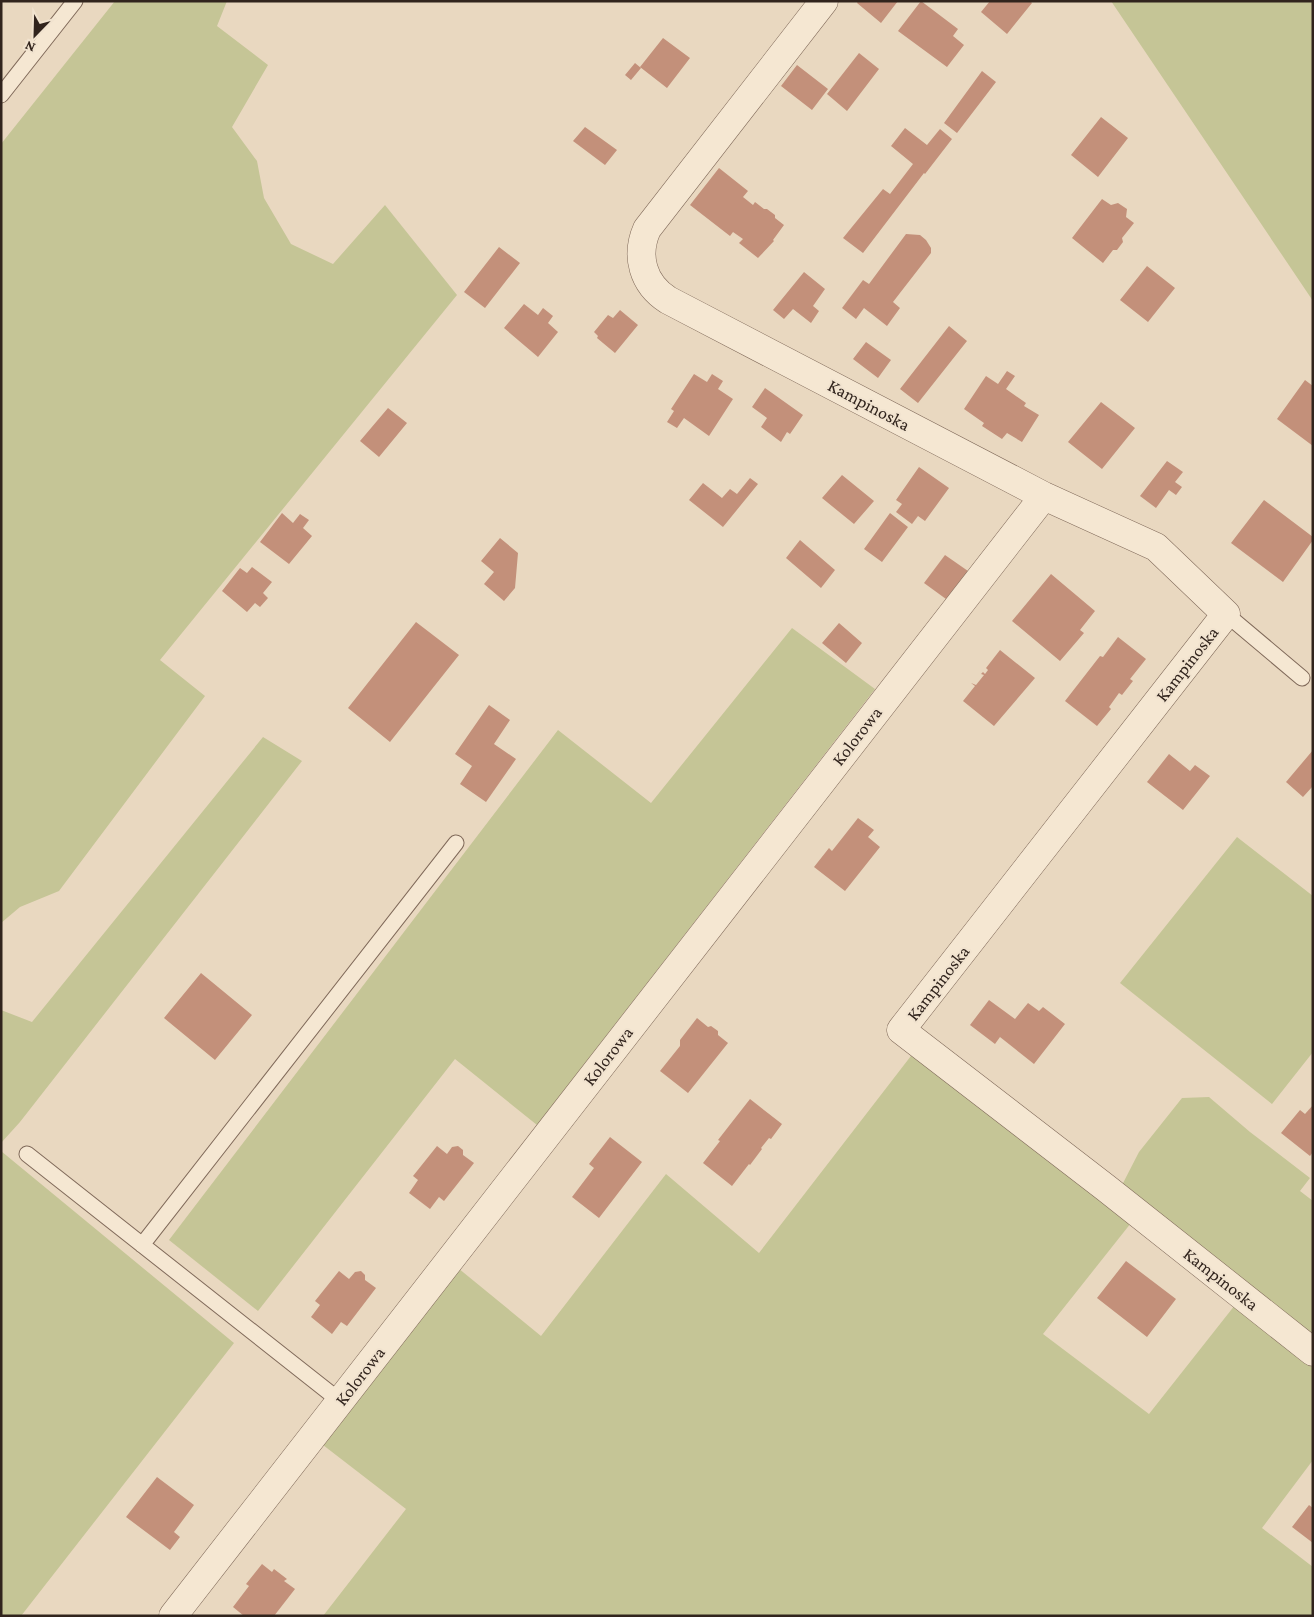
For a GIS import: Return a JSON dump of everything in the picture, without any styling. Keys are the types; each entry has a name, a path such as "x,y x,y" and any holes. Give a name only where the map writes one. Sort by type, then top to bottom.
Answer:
{"street":[{"name":"Kampinoska","path":"824,1 647,229 641,252 642,267 648,281 660,295 668,300 1044,496 1156,547 1226,614 901,1030 1106,1188 1313,1352"},
{"name":"Kolorowa","path":"173,1616 1044,496"}],"lane":[{"path":"1,95 75,1"},
{"path":"1226,614 1302,678"},
{"path":"142,1245 456,843"},
{"path":"28,1154 340,1401"}],"green space":[{"path":"115,1 227,1 217,26 268,65 232,127 257,161 264,198 291,244 333,264 385,205 457,295 160,660 205,696 59,891 20,907 1,923 1,144"},
{"path":"1111,1 1313,1 1313,301"},
{"path":"792,628 875,689 537,1125 455,1059 258,1311 169,1240 558,730 651,803"},
{"path":"263,737 302,761 20,1122 1,1143 1,1010 32,1022"},
{"path":"1237,837 1313,896 1313,1052 1272,1104 1120,983"},
{"path":"914,1052 1131,1223 1043,1334 1149,1414 1235,1305 1313,1368 1313,1460 1262,1528 1313,1567 1313,1616 323,1616 406,1509 323,1445 458,1268 541,1336 666,1174 759,1253"},
{"path":"1209,1097 1250,1132 1310,1178 1300,1191 1313,1201 1313,1337 1121,1187 1139,1152 1182,1098"},
{"path":"1,1151 234,1343 21,1616 1,1616"}],"building":[{"path":"858,1 898,1 881,23 857,3"},
{"path":"921,1 958,29 953,36 964,45 947,67 898,31"},
{"path":"990,1 1030,1 1032,3 1007,34 981,12"},
{"path":"663,38 690,58 667,88 640,67"},
{"path":"859,53 879,69 847,111 827,94"},
{"path":"635,63 641,68 631,80 625,75"},
{"path":"797,65 828,89 812,110 781,86"},
{"path":"982,71 996,82 957,133 944,123"},
{"path":"1101,117 1128,138 1098,177 1071,155"},
{"path":"585,127 617,150 605,165 573,141"},
{"path":"905,128 927,145 940,129 952,139 863,253 843,238 883,189 890,194 913,164 891,146"},
{"path":"719,168 748,191 743,197 753,205 755,202 764,209 767,209 784,225 774,241 758,258 739,243 743,239 733,232 730,236 690,205"},
{"path":"1102,199 1111,205 1118,203 1127,209 1126,217 1134,223 1122,238 1123,242 1117,250 1113,250 1103,263 1072,238"},
{"path":"906,234 920,235 931,248 931,253 893,302 900,308 887,326 864,308 856,319 842,308 863,280 869,284"},
{"path":"499,247 520,263 485,308 464,292"},
{"path":"1147,266 1175,288 1148,322 1120,300"},
{"path":"804,272 825,289 813,306 819,311 811,323 793,309 784,319 773,310"},
{"path":"524,304 538,315 543,308 553,316 548,323 558,332 538,357 504,328"},
{"path":"620,310 638,325 615,353 597,338 598,336 594,332 608,315 613,318"},
{"path":"949,326 967,341 918,403 900,389"},
{"path":"866,342 891,360 878,378 853,359"},
{"path":"1007,371 1015,376 1006,389 1026,403 1024,406 1039,415 1022,442 1007,433 1002,439 982,426 984,423 964,409 986,376 998,384"},
{"path":"694,374 707,382 712,374 723,381 718,389 733,399 709,436 684,418 677,428 667,422 674,411 671,409"},
{"path":"1305,380 1313,386 1313,446 1277,419"},
{"path":"765,388 803,415 790,434 787,432 781,442 761,427 767,418 752,407"},
{"path":"1101,402 1135,428 1102,469 1068,442"},
{"path":"388,408 407,423 379,457 360,441"},
{"path":"1167,461 1183,472 1175,482 1182,487 1176,495 1169,490 1156,508 1140,496"},
{"path":"919,467 949,488 925,521 918,516 912,524 896,512 902,504 896,500"},
{"path":"842,475 874,501 854,524 822,498"},
{"path":"750,478 758,484 723,527 689,500 703,483 722,498 730,489 737,494"},
{"path":"1264,500 1313,537 1313,540 1283,582 1231,543"},
{"path":"282,513 293,523 300,514 309,520 303,528 312,536 289,564 260,542"},
{"path":"890,513 908,527 882,562 864,549"},
{"path":"500,538 518,553 515,588 504,601 484,584 494,572 481,561"},
{"path":"800,540 835,570 821,588 786,558"},
{"path":"945,555 968,571 946,599 924,583"},
{"path":"252,567 272,582 263,593 268,598 260,607 255,603 247,612 222,591 240,568 247,573"},
{"path":"1051,574 1095,611 1080,630 1084,633 1060,661 1012,621"},
{"path":"416,622 459,655 390,742 348,708"},
{"path":"839,623 862,643 846,663 822,643"},
{"path":"1118,637 1146,659 1130,679 1133,681 1122,695 1119,693 1109,707 1111,709 1097,726 1065,701 1100,656 1103,657"},
{"path":"1000,650 1035,678 994,726 963,701 975,686 971,683 976,685 984,675 981,674 983,672 985,674 988,670 986,668"},
{"path":"489,705 510,720 494,744 516,759 486,802 460,784 472,766 455,754"},
{"path":"1313,750 1313,786 1303,797 1286,782"},
{"path":"1169,754 1190,771 1195,765 1210,776 1183,810 1147,782"},
{"path":"858,818 874,830 868,837 880,847 845,891 814,867 829,848 832,851"},
{"path":"201,973 252,1015 215,1060 164,1018"},
{"path":"989,1000 1015,1019 1028,1003 1039,1011 1043,1007 1065,1024 1034,1064 1000,1037 995,1044 970,1025"},
{"path":"697,1018 708,1027 711,1026 718,1031 718,1035 728,1043 688,1093 660,1071 680,1046 680,1040"},
{"path":"750,1099 782,1124 732,1186 703,1163 720,1141 718,1140"},
{"path":"1313,1105 1313,1152 1310,1156 1281,1133 1300,1110 1305,1114"},
{"path":"610,1137 642,1162 599,1218 572,1197 594,1168 589,1164"},
{"path":"437,1146 447,1154 452,1147 458,1146 463,1150 463,1155 474,1163 444,1201 439,1197 430,1209 409,1193 418,1180 413,1176"},
{"path":"1126,1261 1176,1299 1147,1337 1097,1298"},
{"path":"339,1271 349,1279 355,1272 361,1271 365,1275 365,1280 376,1288 347,1326 341,1322 332,1334 311,1317 320,1305 315,1301"},
{"path":"157,1477 194,1505 174,1532 180,1537 170,1550 126,1517"},
{"path":"1309,1505 1313,1508 1313,1543 1292,1527"},
{"path":"262,1564 272,1572 274,1569 287,1579 284,1581 295,1589 274,1616 244,1616 233,1607 249,1586 246,1584"}]}
